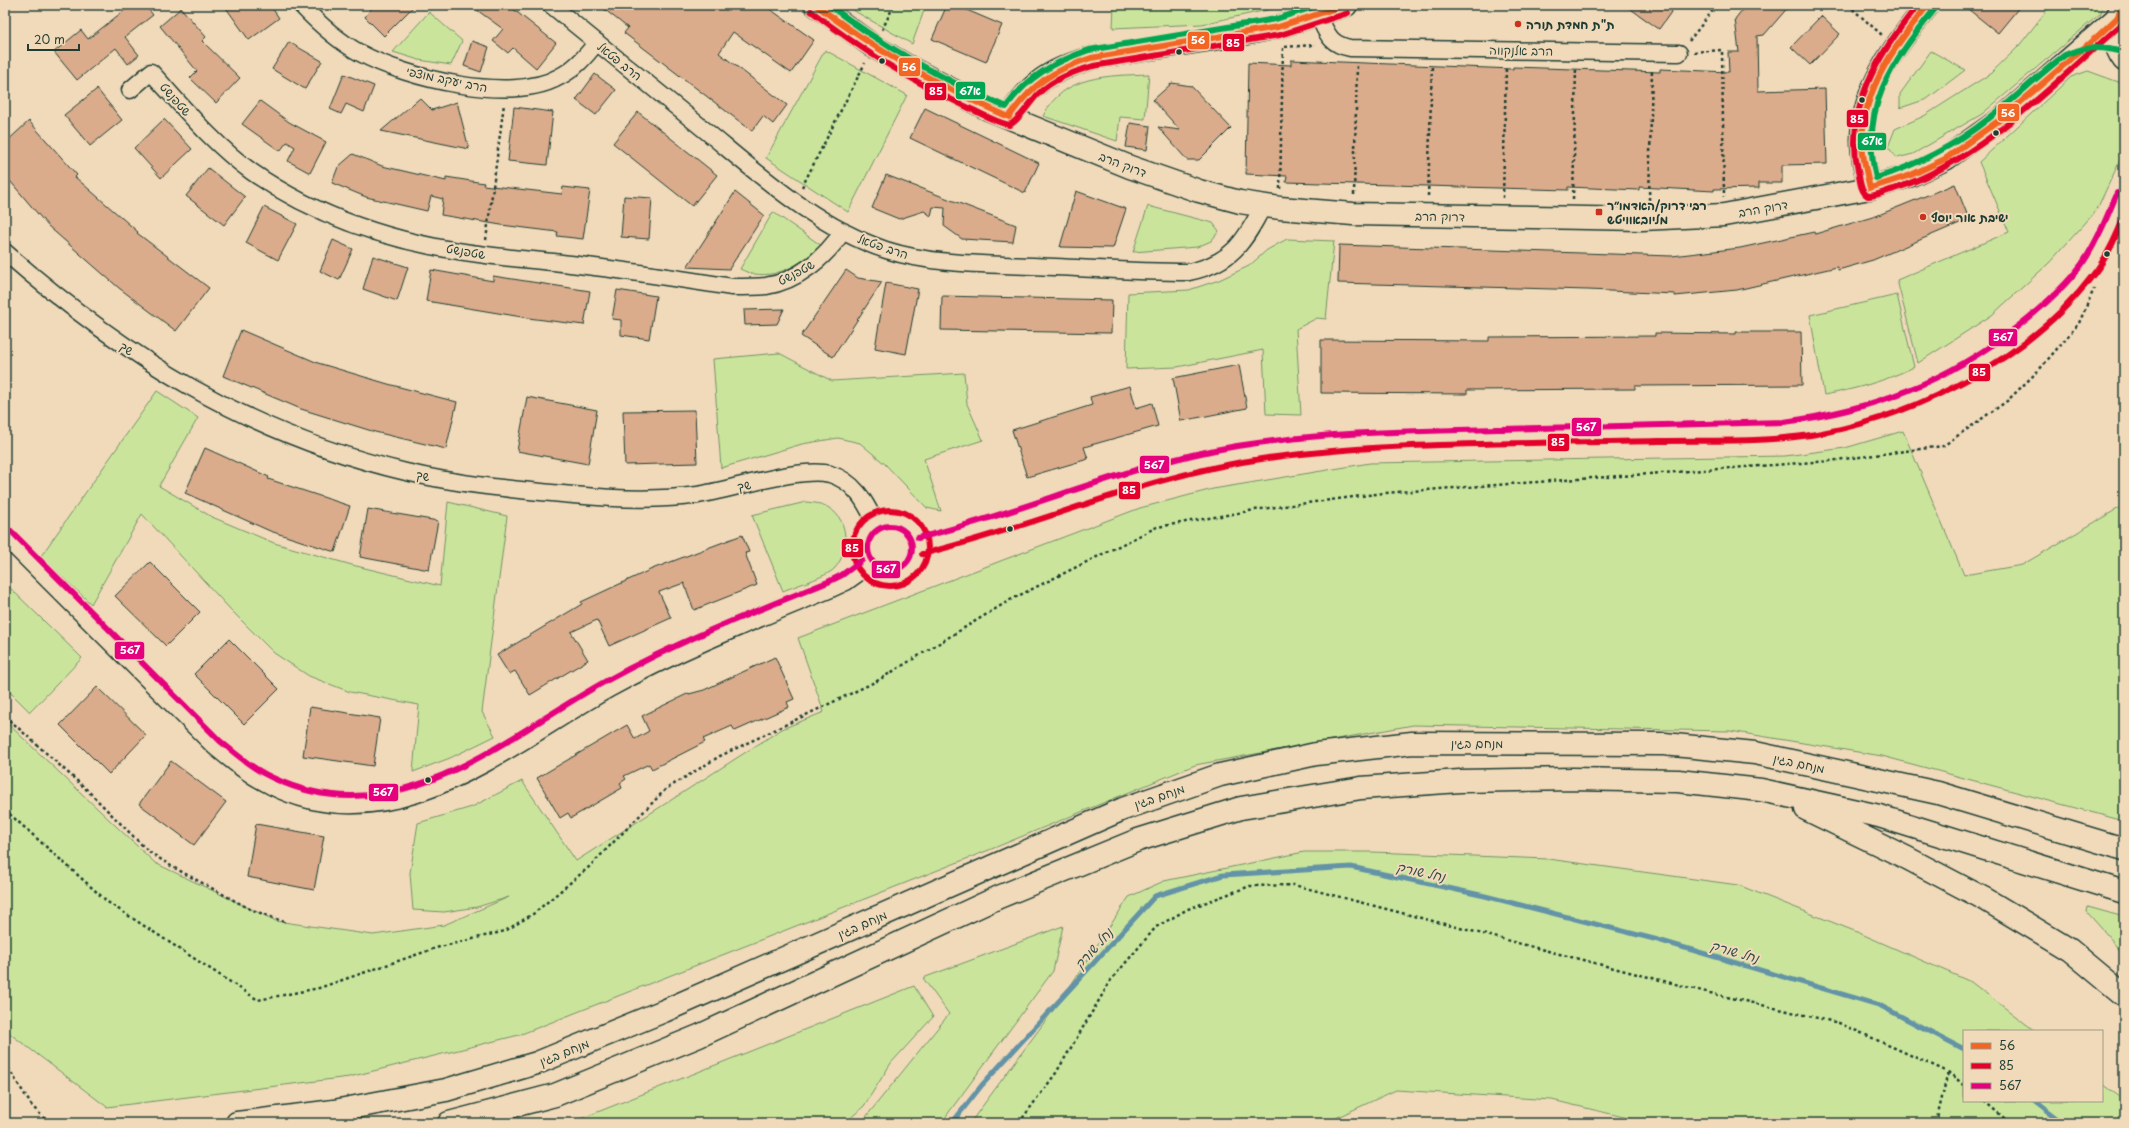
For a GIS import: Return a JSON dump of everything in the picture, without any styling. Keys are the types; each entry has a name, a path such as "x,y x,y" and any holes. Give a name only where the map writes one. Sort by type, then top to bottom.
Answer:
{"main road":[{"name":"דרוק הרב","path":"816,5 873,46 919,73 988,109 1082,148 1199,191 1272,207 1353,214 1648,219 1724,215 1870,188 1911,175 1945,159 2001,119 2069,62 2120,11"},
{"path":"1009,117 1022,97 1037,83 1054,72 1075,63 1091,58 1232,36 1278,27 1346,5"},
{"path":"1870,188 1862,140 1864,122 1872,92 1882,70 1896,47 1928,5"},
{"path":"2120,11 2114,36 2116,46 2124,60"},
{"path":"2069,62 2080,57 2097,55 2124,60"},
{"name":"מנחם בגין","path":"237,1123 334,1112 446,1090 537,1063 664,1011 1122,809 1220,775 1316,754 1412,743 1664,744 1755,753 1938,793 2124,849"},
{"path":"449,1123 555,1095 699,1036 999,898 1138,840 1241,808 1361,788 1460,781 1572,779 1678,781 1761,790 1879,816 2124,892"},
{"path":"1761,790 1823,816 1986,898 2070,950 2124,996"}],"street":[{"name":"הרב יעקב מוצפי","path":"301,5 336,37 360,53 381,62 430,78 506,90 526,88 558,78 581,61 597,42"},
{"name":"הרב פטאל","path":"551,5 762,177 795,201 843,231 887,250 939,261 971,264 1189,272 1206,268 1219,262 1242,243 1272,207"},
{"path":"1318,15 1330,38"},
{"name":"הרב אלנקווה","path":"1330,38 1338,46 1358,48 1680,53"},
{"name":"שטפנשט","path":"130,90 151,72 194,120 227,153 264,179 327,214 387,236 484,255 578,264 732,286 761,286 783,281 818,260 834,246 843,231"},
{"path":"920,546 981,531 1161,471 1234,454 1305,444 1367,440 1785,430 1839,423 1865,416 1918,397 1968,371 2014,340 2052,308 2088,268 2102,246 2124,196"},
{"name":"שך","path":"5,252 69,307 130,350 181,383 264,425 353,458 410,473 456,480 524,490 623,499 698,495 786,476 818,472 837,477 853,488 864,499 874,522"},
{"path":"884,518 894,518 904,521 918,536 920,546 916,564 901,576 892,578 883,577 867,567 862,558 860,548 862,538 867,529 874,522 884,518"},
{"path":"5,537 215,747 245,771 271,786 299,796 326,803 359,806 395,801 433,789 492,760 608,690 653,666 696,645 831,589 846,582 867,567"}],"path":[{"path":"795,201 894,5"},
{"path":"1680,53 1717,5"},
{"path":"1850,6 1896,47"},
{"path":"1272,207 1283,47 1314,46 1330,38"},
{"path":"1353,214 1358,48"},
{"path":"1427,216 1432,49"},
{"path":"1502,217 1506,50"},
{"path":"1680,53 1722,50 1724,215"},
{"path":"1573,218 1576,51"},
{"path":"1648,219 1652,52"},
{"path":"484,255 506,90"},
{"path":"5,810 109,903 258,1000 319,988 436,948 505,931 533,914 589,867 666,789 720,756 877,681 1010,600 1157,527 1261,509 1384,493 1829,461 1943,446 2007,401 2038,371 2079,323 2097,283"},
{"path":"5,716 86,789 148,850 171,866 250,909 287,923"},
{"path":"1019,1123 1056,1073 1111,980 1156,927 1188,909 1250,886 1294,886 1710,993 1839,1023 1948,1072 1963,1084"},
{"path":"5,1063 32,1106 49,1123"},
{"path":"1936,1123 1948,1072"},
{"path":"1985,1102 2010,1123"}],"green space":[{"path":"844,5 926,5 912,44"},
{"path":"1114,5 1291,5 1202,24 1113,28"},
{"path":"2051,5 2103,5 2101,13 1982,114 1913,154 1897,158 1888,147 1895,129 1924,116 1990,74 2018,47"},
{"path":"429,12 462,41 451,65 419,60 393,52"},
{"path":"825,50 907,95 848,212 766,158"},
{"path":"1931,51 1965,70 1927,99 1900,108 1900,94"},
{"path":"2088,71 2124,84 2124,152 2096,211 2049,263 1992,315 1918,363 1897,280 2009,232 1979,162 2071,77"},
{"path":"1149,74 1145,119 1120,117 1117,141 1043,116 1052,102 1063,92 1075,85 1088,80 1103,77"},
{"path":"1148,206 1213,223 1219,231 1211,241 1197,247 1133,252"},
{"path":"773,212 822,246 799,263 782,271 764,275 753,274 740,269"},
{"path":"1287,239 1334,241 1326,319 1317,318 1296,329 1301,415 1266,414 1263,350 1177,367 1126,369 1128,293 1189,290 1219,280 1249,266 1267,250"},
{"path":"1897,295 1914,367 1870,384 1824,395 1810,315"},
{"path":"779,353 832,381 964,373 967,404 983,440 924,459 941,511 927,508 885,464 860,443 838,438 802,444 721,468 713,359"},
{"path":"157,391 198,418 159,486 212,517 274,543 352,565 440,586 448,502 507,516 482,712 495,736 450,758 413,772 419,705 350,692 309,676 274,653 231,610 142,514 91,604 41,556"},
{"path":"1903,431 1964,575 2022,565 2124,505 2124,821 1882,756 1730,731 1413,725 1195,765 989,850 519,1035 349,1077 107,1107 5,1030 5,721 155,863 276,921 373,935 444,925 509,897 477,907 444,912 413,910 410,873 418,823 472,807 522,781 576,861 782,729 824,712 798,638 1140,508 1213,489 1370,463 1785,456 1845,448"},
{"path":"806,502 824,505 836,513 841,520 844,529 845,546 839,563 830,572 783,591 752,515"},
{"path":"5,583 82,658 30,712 5,687"},
{"path":"1304,852 1372,852 1548,859 1738,885 1857,932 1971,982 2034,1030 1963,1030 1963,1102 2103,1102 2103,1084 2124,1100 2124,1123 1649,1123 1552,1100 1396,1090 1325,1123 970,1123 1063,997 1129,897 1164,881"},
{"path":"2088,907 2124,917 2124,954 2087,912"},
{"path":"1063,926 1053,971 941,1123 861,1123 949,1014 923,978"},
{"path":"914,986 933,1017 891,1063 864,1106 845,1123 570,1123"}],"building":[{"path":"131,5 145,5 153,15 125,37 139,55 128,64 116,48 77,80 54,52 81,30 88,39"},
{"path":"224,5 270,5 279,18 249,40"},
{"path":"374,5 415,5 384,36 365,17"},
{"path":"470,5 508,5 556,43 536,68 513,48 508,53 493,41 503,29"},
{"path":"599,5 764,5 814,40 791,73 733,32 719,53 787,105 773,124 763,116 752,131 624,33 628,28"},
{"path":"947,5 955,5 1002,25 986,62 932,39"},
{"path":"1625,5 1676,5 1659,29"},
{"path":"1746,5 1790,5 1764,35 1757,36 1758,91 1825,89 1827,164 1782,165 1782,183 1759,183 1759,188 1714,189 1714,191 1639,187 1639,190 1568,187 1568,190 1286,182 1287,176 1246,174 1248,63 1291,65 1291,60 1513,69 1513,67 1660,72 1660,69 1729,72 1728,52 1739,52 1735,19"},
{"path":"1963,5 2021,5 1998,33"},
{"path":"181,8 206,37 202,41 240,78 216,103 190,78 197,71 160,26"},
{"path":"1821,16 1840,34 1810,65 1791,47"},
{"path":"472,41 489,47 481,72 464,66"},
{"path":"289,42 322,61 305,89 272,69"},
{"path":"344,74 374,86 364,112 346,104 341,114 330,109"},
{"path":"595,74 616,90 596,115 576,100"},
{"path":"1172,83 1191,86 1231,128 1199,160 1187,160 1158,127 1180,130 1153,100"},
{"path":"97,89 122,120 90,146 64,115"},
{"path":"420,98 432,110 457,102 469,149 381,131"},
{"path":"260,101 289,122 326,142 310,173 288,161 295,147 287,142 280,151 242,124"},
{"path":"514,107 553,112 547,165 508,161"},
{"path":"925,108 1039,163 1025,193 910,138"},
{"path":"638,112 717,175 692,206 613,143"},
{"path":"164,119 192,149 161,178 134,148"},
{"path":"29,121 77,175 75,177 138,232 137,233 209,288 176,331 119,288 48,226 5,175 5,143"},
{"path":"1130,123 1150,126 1147,150 1126,147"},
{"path":"353,154 382,166 446,181 446,177 484,183 483,185 562,194 563,187 590,190 583,239 557,236 558,232 501,225 441,215 443,199 431,196 427,211 366,197 332,183 338,167"},
{"path":"208,168 245,197 224,225 186,196"},
{"path":"886,175 1016,225 1013,242 962,239 944,226 945,208 933,207 931,216 924,211 899,219 872,208"},
{"path":"1955,184 1969,219 1873,260 1838,270 1837,267 1737,290 1675,296 1675,294 1588,290 1338,283 1339,245 1672,256 1740,248 1814,232 1815,234 1876,216"},
{"path":"1076,191 1126,209 1113,248 1060,247"},
{"path":"735,192 764,215 729,269 687,267"},
{"path":"624,196 652,198 649,239 621,237"},
{"path":"264,207 297,224 278,260 246,243"},
{"path":"333,240 353,249 339,280 320,271"},
{"path":"373,256 408,267 397,301 363,289"},
{"path":"431,270 493,281 493,276 590,291 584,325 528,318 426,301"},
{"path":"846,270 858,278 882,282 833,357 801,336"},
{"path":"886,283 918,289 906,354 875,348"},
{"path":"617,290 656,296 649,339 621,335 621,320 612,319"},
{"path":"942,296 1112,300 1111,333 941,330"},
{"path":"784,309 777,324 745,325 744,310"},
{"path":"241,330 318,363 388,384 457,402 446,449 375,432 301,409 223,376"},
{"path":"1736,332 1801,332 1802,385 1635,386 1635,389 1467,390 1467,394 1321,393 1321,340 1489,341 1489,337 1655,336 1655,333 1736,334"},
{"path":"1239,365 1247,408 1181,421 1173,378"},
{"path":"1130,386 1136,408 1152,403 1158,426 1084,447 1088,459 1027,477 1012,430 1092,405 1090,397"},
{"path":"527,397 597,410 588,464 517,451"},
{"path":"695,410 697,463 625,465 623,411"},
{"path":"205,448 269,477 268,479 350,506 335,552 270,531 185,493"},
{"path":"368,509 438,521 429,570 360,557"},
{"path":"742,535 749,552 745,553 757,585 694,610 684,583 659,592 671,618 609,646 597,620 571,632 588,660 530,695 515,671 509,674 497,655 582,604 581,602 652,569"},
{"path":"150,562 200,612 166,646 115,596"},
{"path":"229,639 279,689 244,724 194,674"},
{"path":"775,657 794,699 787,702 789,707 735,731 732,726 703,739 705,742 652,769 649,764 624,776 626,779 620,783 622,788 571,818 568,813 560,818 537,778 627,725 635,739 649,731 642,716 689,693 704,690"},
{"path":"97,687 146,735 109,774 60,725"},
{"path":"310,707 380,718 373,766 303,756"},
{"path":"171,761 226,802 194,845 139,804"},
{"path":"256,824 324,836 314,890 247,877"}],"waterway":[{"name":"נחל שורק","path":"952,1123 982,1085 1155,896 1223,875 1351,867 1485,896 1658,940 1879,1005 1963,1048"},
{"name":"נחל שורק","path":"2036,1102 2064,1123"}],"transit line":[{"name":"56","path":"816,5 885,53 933,81 1009,117"},
{"name":"67א","path":"829,5 871,35 914,62 960,86 1006,107 1023,87 1042,72 1053,65 1089,50 1276,19 1320,5"},
{"name":"56","path":"1009,117 1026,96 1044,80 1054,73 1091,58 1278,27 1346,5"},
{"name":"85","path":"1918,5 1890,42 1878,62 1868,82 1861,103 1856,125 1855,147 1861,185 1863,192 1868,196 1894,189 1926,176 1957,160 1986,140 2043,95 2122,24"},
{"name":"56","path":"1870,188 1863,158 1862,146 1864,121 1869,102 1875,84 1884,67 1904,35 1928,5"},
{"name":"56","path":"1870,188 1911,175 1945,159 2001,119 2100,34 2117,18 2123,5"},
{"name":"67א","path":"1934,10 1905,48 1883,87 1876,108 1872,130 1872,153 1876,178 1920,161 1962,138 1998,111 2065,55 2080,50 2094,48 2109,49 2124,53"},
{"name":"85","path":"811,11 886,64 946,97 998,122 1009,125 1016,120 1035,97 1050,84 1086,68 1280,35 1348,13"},
{"name":"567","path":"918,538 998,515 1156,464 1196,454 1269,441 1334,435 1399,432 1784,422 1848,410 1907,391 1936,378 1963,363 2017,327 2060,290 2082,264 2097,238 2117,193"},
{"name":"85","path":"922,554 966,542 1137,488 1180,476 1268,458 1365,449 1463,444 1761,440 1822,433 1860,424 1898,412 1935,396 1972,377 2007,356 2039,331 2068,304 2103,262 2124,217"},
{"name":"85","path":"890,510 904,513 917,521 925,534 928,548 925,562 917,575 904,583 890,586 876,583 863,575 855,562 852,548 855,534 863,521 876,513 890,510"},
{"name":"567","path":"890,526 902,530 908,536 912,548 908,560 902,566 890,570 878,566 872,560 868,548 872,536 878,530 890,526"},
{"name":"567","path":"11,531 220,741 245,761 273,778 319,793 363,796 406,788 448,773 488,752 606,681 660,653 716,628 828,582 842,575 862,560"}],"place":[{"name":"ת\"ת חמדת תורה","path":"1518,24"},
{"name":"רבי דרוק/האדמו״ר מליובאוויטש","path":"1599,212"},
{"name":"ישיבת אור יוסף","path":"1923,217"}]}
